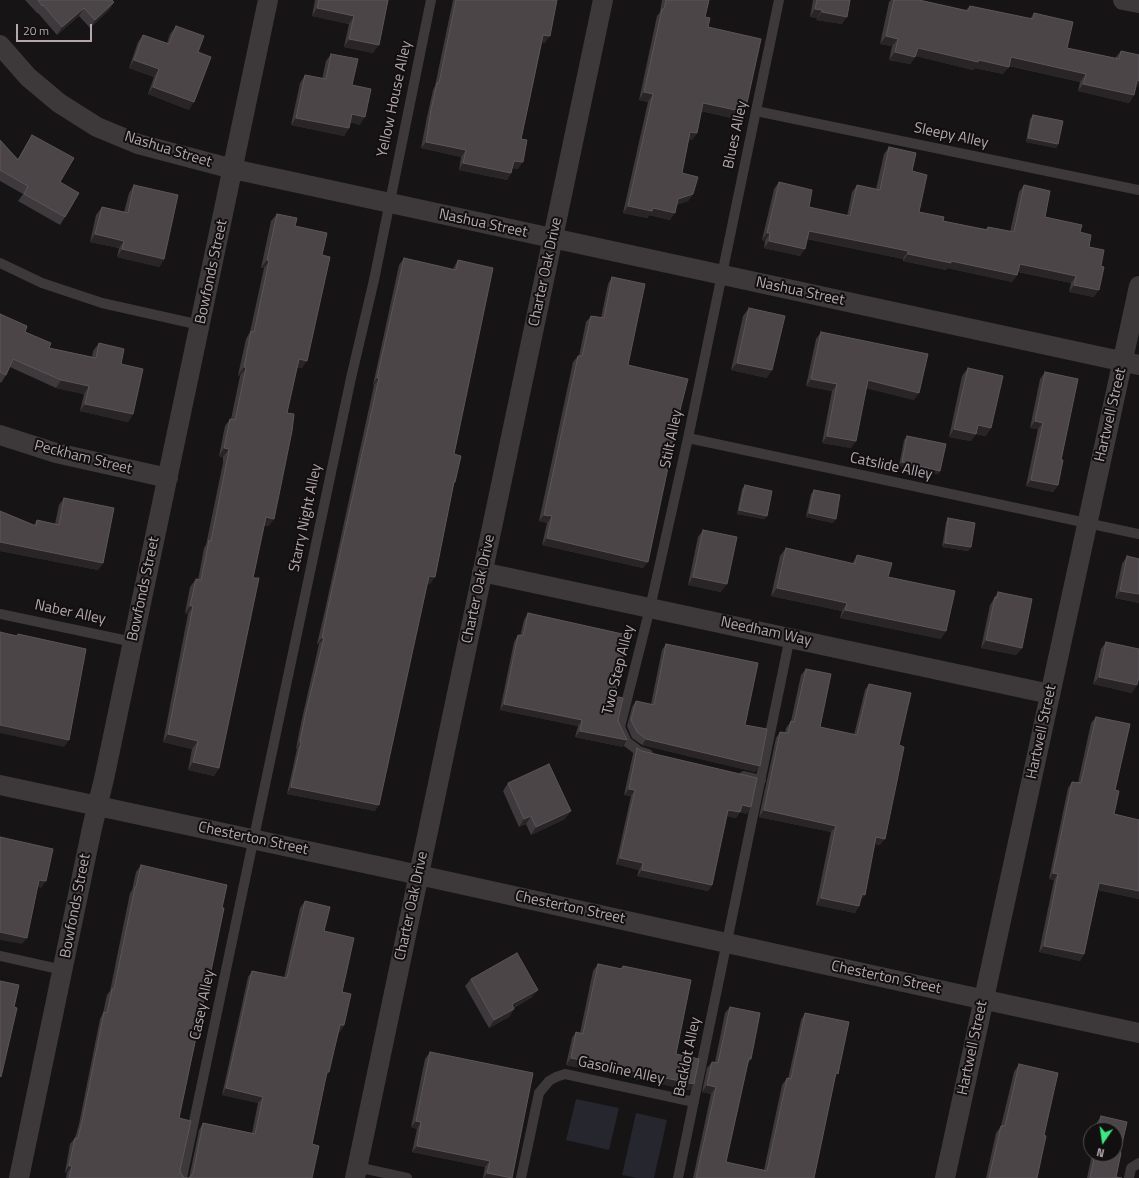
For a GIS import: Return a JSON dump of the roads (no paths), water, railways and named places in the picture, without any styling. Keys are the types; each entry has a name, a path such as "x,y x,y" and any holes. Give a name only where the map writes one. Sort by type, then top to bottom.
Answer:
{"street":[{"name":"Bowfonds Street","path":"19,1178 268,0"},
{"name":"Charter Oak Drive","path":"356,1172 603,0"},
{"path":"1124,0 1139,3"},
{"name":"Nashua Street","path":"0,45 28,77 53,98 97,127 138,144 233,170 1131,363"},
{"name":"Hartwell Street","path":"945,1178 1087,524 1131,363 1139,286"},
{"name":"Peckham Street","path":"0,435 56,453 168,478"},
{"name":"Needham Way","path":"482,572 1050,694"},
{"name":"Chesterton Street","path":"0,785 418,874 727,943 1139,1032"}],"lane":[{"name":"Yellow House Alley","path":"389,204 431,0"},
{"name":"Blues Alley","path":"721,275 779,0"},
{"name":"Sleepy Alley","path":"756,111 1139,190"},
{"name":"Starry Night Alley","path":"253,839 389,204"},
{"path":"0,263 42,283 102,303 200,325"},
{"name":"Stilt Alley","path":"650,608 688,438 721,275"},
{"name":"Catslide Alley","path":"688,438 1139,534"},
{"name":"Two Step Alley","path":"650,608 620,727 628,742 639,751 661,757"},
{"name":"Naber Alley","path":"0,614 133,642"},
{"path":"727,943 790,637"},
{"path":"738,774 761,780"},
{"name":"Casey Alley","path":"182,1178 253,839"},
{"name":"Backlot Alley","path":"678,1178 727,943"},
{"path":"0,956 63,970"},
{"name":"Gasoline Alley","path":"521,1178 540,1093 549,1081 565,1074 694,1102"},
{"path":"1129,1178 1131,1168 1139,1163"},
{"path":"356,1172 407,1178"}]}
